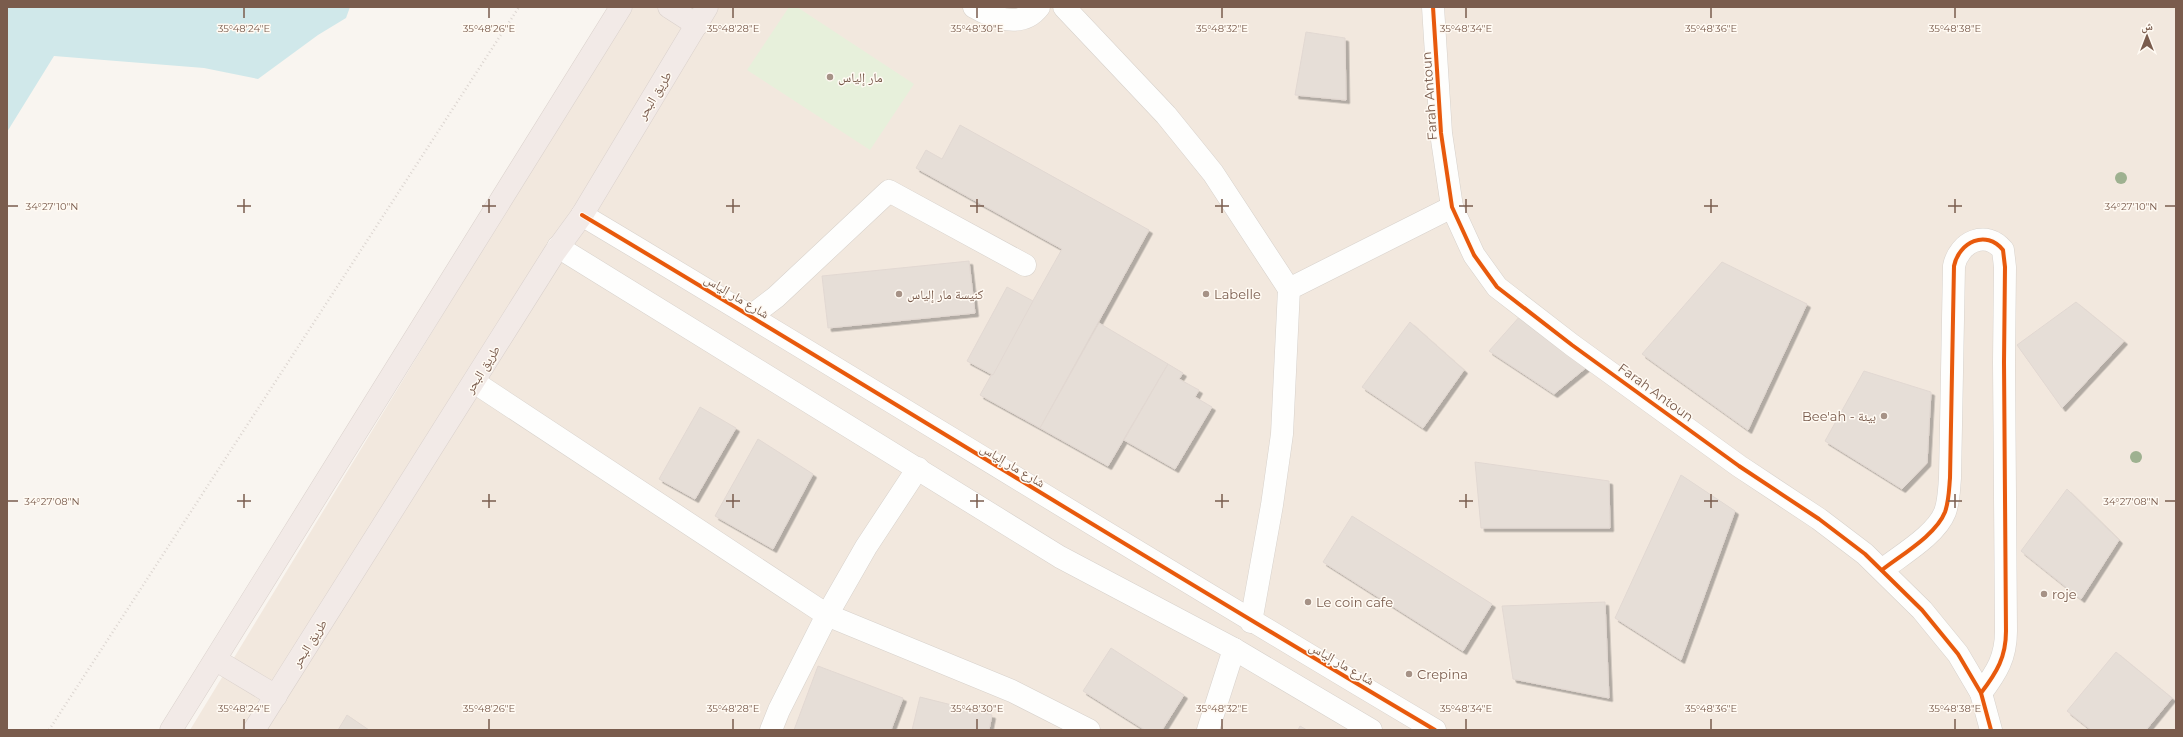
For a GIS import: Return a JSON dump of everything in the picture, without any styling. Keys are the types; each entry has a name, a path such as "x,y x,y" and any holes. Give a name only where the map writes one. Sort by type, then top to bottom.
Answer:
{"highway":[{"path":"171,730 216,660 621,7"},
{"path":"669,7 702,16"},
{"name":"طريق البحر","path":"254,730 558,248 582,215 702,16"},
{"path":"216,660 276,696"}],"street":[{"path":"974,7 991,17 1014,20 1026,16 1039,7"},
{"path":"1064,7 1166,115 1213,173 1289,289 1282,434 1272,504 1251,622"},
{"name":"Farah Antoun","path":"1433,7 1441,133 1452,207 1474,255 1497,287 1541,322 1739,466 1846,538 1882,570 1940,631 1971,673 1981,692 1991,730"},
{"path":"751,316 776,297 889,191 1025,265"},
{"path":"1289,289 1452,207"},
{"name":"شارع مار إلياس","path":"582,215 751,316 1251,622 1435,730"},
{"path":"1882,570 1930,533 1945,512 1949,496 1950,478 1954,266 1956,255 1968,244 1976,241 1994,242 2003,250 2005,267 2004,362 2006,631 2003,658 1999,668 1981,692"},
{"path":"558,248 918,468 1060,557 1234,649 1371,730"},
{"path":"474,382 827,615 1012,691 1089,730"},
{"path":"771,730 779,710 827,615 866,547 918,468"},
{"path":"1208,730 1234,649"}],"path":[{"path":"49,730 519,7"}],"shaded area":[{"path":"630,7 2176,7 2176,730 190,730"}],"green space":[{"name":"مار إلياس","path":"789,7 797,7 914,84 870,150 747,70"}],"water":[{"path":"7,7 350,7 346,18 318,35 258,79 204,68 54,56 7,132"}],"building":[{"path":"1306,32 1345,38 1346,100 1295,95"},
{"path":"960,125 1149,230 1040,428 980,395 1062,249 916,168 926,150 942,159"},
{"name":"كنيسة مار إلياس","path":"969,261 975,313 828,328 822,276"},
{"path":"1722,262 1807,304 1748,430 1642,354"},
{"path":"1007,287 1033,301 993,375 967,361"},
{"path":"2076,302 2124,341 2062,408 2017,345"},
{"path":"1521,315 1587,367 1554,394 1489,351"},
{"path":"1410,322 1464,370 1423,428 1362,387"},
{"path":"1099,323 1168,364 1108,466 1040,428"},
{"path":"1168,364 1183,373 1179,379 1199,390 1195,397 1212,407 1175,469 1124,440"},
{"name":"Bee'ah - بيئة","path":"1864,371 1931,392 1927,463 1902,489 1825,441"},
{"path":"700,407 736,428 695,499 659,479"},
{"path":"758,439 813,474 773,549 715,516"},
{"path":"1475,462 1609,481 1610,528 1481,528"},
{"path":"1681,475 1735,511 1681,660 1615,618"},
{"path":"2067,489 2119,540 2081,599 2021,551"},
{"path":"1352,516 1492,604 1463,651 1323,562"},
{"path":"1605,602 1609,698 1513,679 1502,606"},
{"path":"1111,648 1184,695 1162,730 1145,730 1083,691"},
{"path":"2116,652 2172,698 2146,730 2091,730 2067,711"},
{"path":"818,666 903,698 891,730 794,730"},
{"path":"920,697 992,715 989,730 912,730"},
{"path":"347,715 369,730 338,730"},
{"path":"1300,726 1307,730 1298,730"}],"cycle path":[{"path":"1433,7 1441,133 1452,207 1474,255 1497,287 1572,345 1739,466 1819,519 1865,554 1922,610 1958,654 1981,693 1991,730"},
{"path":"582,215 1435,730"},
{"path":"1882,570 1926,537 1934,529 1945,512 1950,478 1954,266 1961,250 1967,245 1974,241 1989,240 2003,250 2005,267 2004,362 2006,640 2000,664 1981,693"}],"place":[{"name":"مار إلياس","path":"830,77"},
{"name":"كنيسة مار إلياس","path":"899,294"},
{"name":"Labelle","path":"1206,294"},
{"name":"Bee'ah - بيئة","path":"1884,416"},
{"name":"roje","path":"2044,594"},
{"name":"Le coin cafe","path":"1308,602"},
{"name":"Crepina","path":"1409,674"}]}
